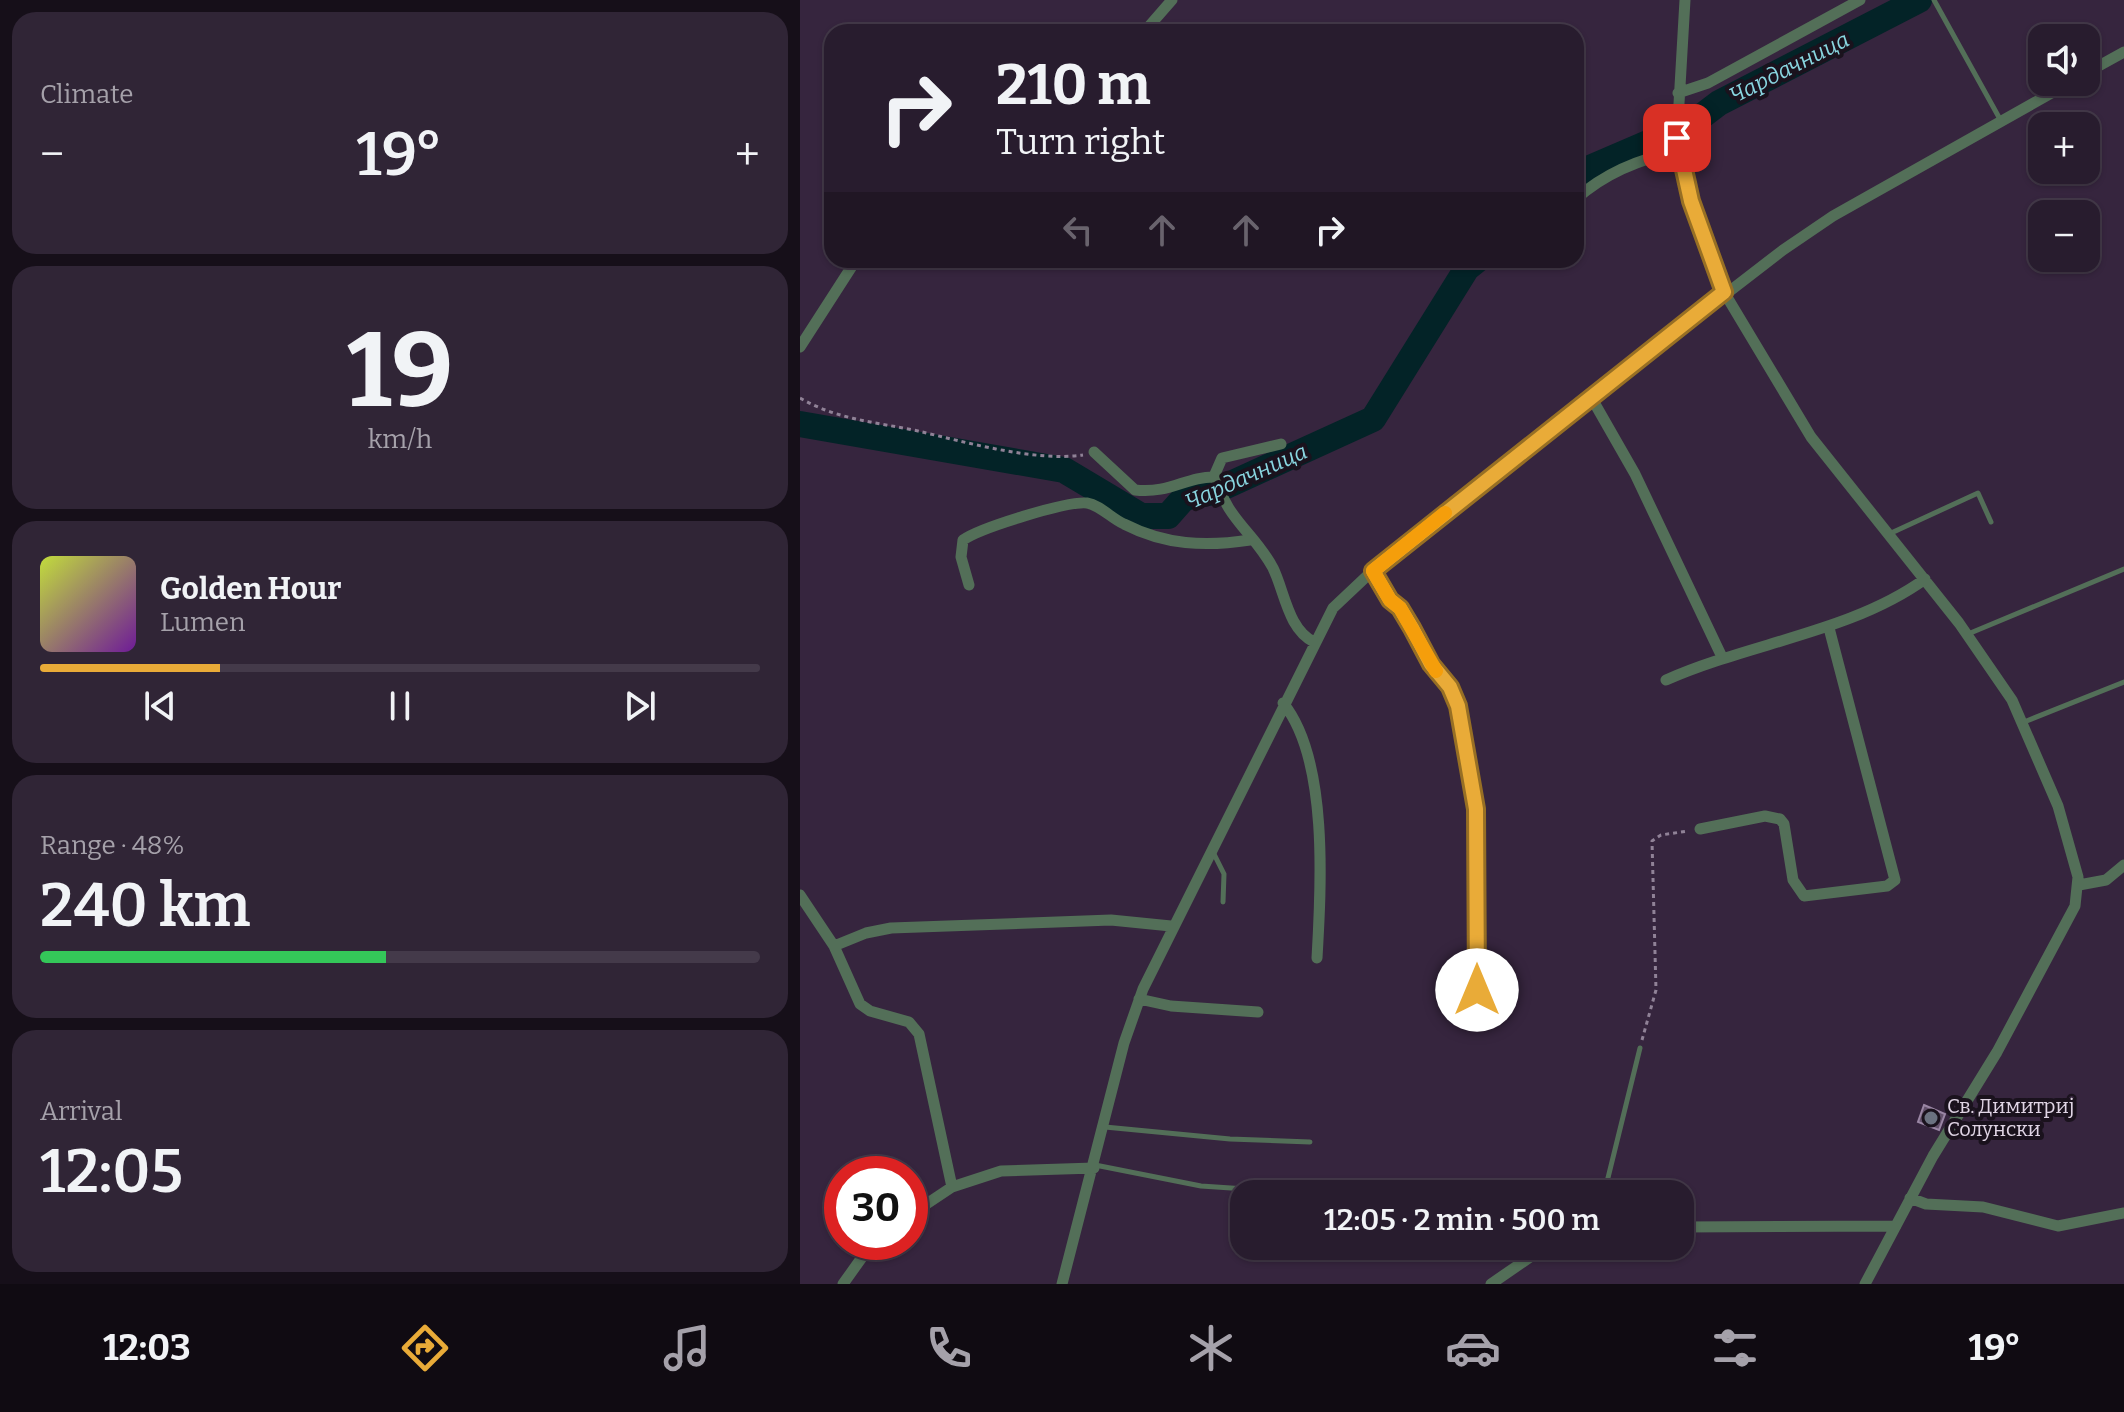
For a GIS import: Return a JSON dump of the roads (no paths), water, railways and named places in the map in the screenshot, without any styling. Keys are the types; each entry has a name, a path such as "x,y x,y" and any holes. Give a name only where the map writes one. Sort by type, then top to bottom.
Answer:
{"street":[{"path":"1151,24 1172,0"},
{"path":"1685,0 1677,138 1696,217 1724,292 1811,437 1967,634 2023,723 2058,806 2073,853 2079,885 2075,906 1997,1052 1910,1198 1865,1284"},
{"path":"1678,93 1708,83 1860,0"},
{"path":"2100,65 2124,52"},
{"path":"1062,1284 1139,999 1171,926 1333,608 1373,571 1724,292 1833,216 2046,96"},
{"path":"1584,192 1629,166 1680,151"},
{"path":"800,347 851,268"},
{"path":"1591,397 1635,474 1722,657"},
{"path":"1281,444 1222,458 1216,468 1218,485 1225,507 1272,567 1298,632 1314,642"},
{"path":"1094,452 1135,490 1173,489 1196,478 1218,485"},
{"path":"969,585 961,557 963,540 1071,505 1093,505 1119,522 1165,541 1217,545 1250,540"},
{"path":"1373,571 1390,600 1400,608 1431,664 1450,687 1458,706 1476,809 1477,990"},
{"path":"1666,680 1722,657 1829,628 1925,579"},
{"path":"1700,829 1765,816 1780,819 1784,824 1793,880 1800,893 1810,898 1887,886 1895,880 1829,628"},
{"path":"1283,703 1304,738 1314,793 1317,958"},
{"path":"2079,885 2106,880 2124,865"},
{"path":"800,895 834,946 864,1008 900,1017 916,1027 952,1187"},
{"path":"834,946 866,933 891,928 1111,920 1171,926"},
{"path":"1139,999 1171,1006 1258,1012"},
{"path":"928,1203 952,1187 1001,1171 1095,1166"},
{"path":"1910,1198 1926,1204 1983,1207 2058,1226 2124,1213"},
{"path":"1694,1227 1896,1226"},
{"path":"843,1284 860,1260"},
{"path":"1491,1284 1526,1260"}],"lane":[{"path":"1934,1 2001,122"},
{"path":"1888,534 1978,493 1991,522"},
{"path":"1967,634 2124,569"},
{"path":"2023,723 2124,682"},
{"path":"1212,849 1224,874 1223,902"},
{"path":"1607,1180 1640,1048"},
{"path":"1105,1127 1230,1139 1310,1142"},
{"path":"1095,1166 1201,1186 1230,1188"}],"waterway":[{"name":"Чардачница","path":"1584,174 1590,168 1690,125 1719,103 1919,0"},
{"name":"Чардачница","path":"800,424 1064,470 1141,516 1168,516 1184,498 1213,492 1373,419 1467,268"}],"place":[{"name":"Св. Димитриј Солунски","path":"1931,1118"}]}
